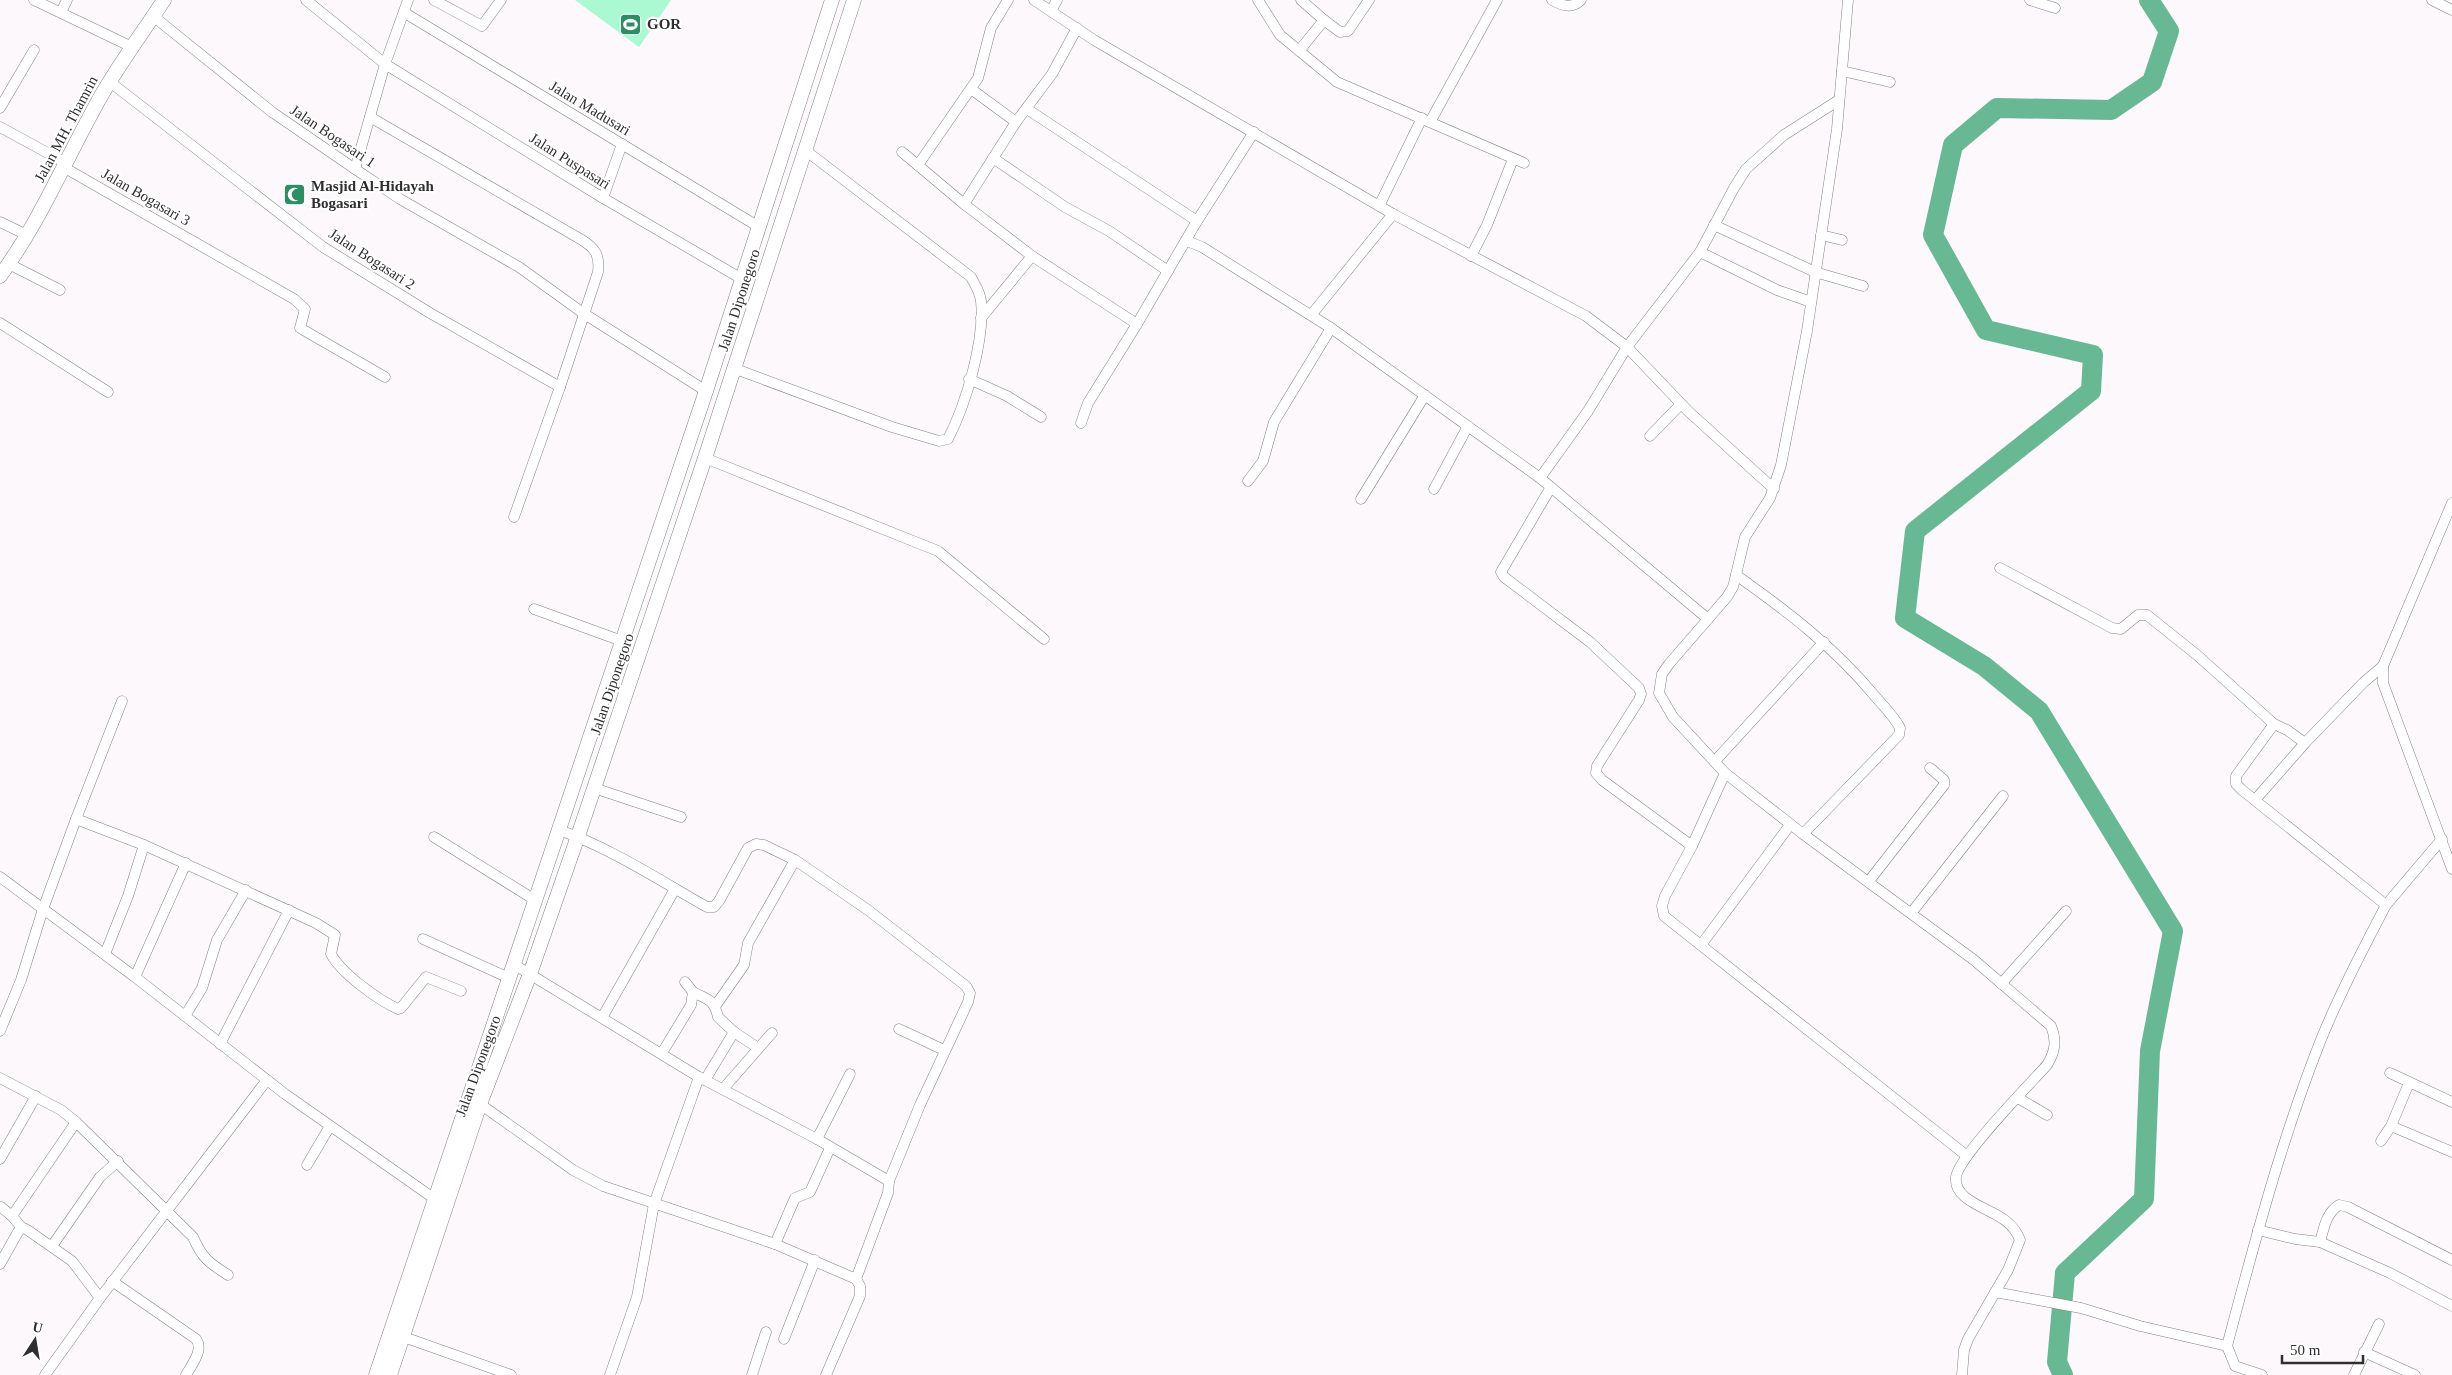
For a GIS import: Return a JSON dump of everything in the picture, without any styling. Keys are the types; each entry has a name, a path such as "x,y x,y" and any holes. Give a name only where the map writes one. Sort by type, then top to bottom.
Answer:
{"main road":[{"name":"Jalan MH. Thamrin","path":"0,276 27,235 110,82 164,0"},
{"name":"Jalan Diponegoro","path":"390,1375 396,1335 434,1199 706,391 832,0"},
{"name":"Jalan Diponegoro","path":"376,1375 396,1335 446,1207 480,1104 530,974 578,836 705,458 854,0"}],"street":[{"path":"34,0 132,47"},
{"path":"61,12 67,0"},
{"name":"Jalan Puspasari","path":"306,0 385,64 602,198 742,279"},
{"path":"355,169 385,64 405,13 408,0"},
{"path":"434,0 482,26 501,0"},
{"path":"918,165 971,89 980,72 991,28 1008,0"},
{"path":"1034,0 1077,28 1379,206 1586,316 1627,347 1681,404 1774,488"},
{"path":"1051,11 1057,0"},
{"path":"1258,0 1271,24 1299,51 1338,82 1524,163"},
{"path":"1301,0 1324,20 1344,33 1369,0"},
{"path":"1379,206 1426,120 1497,0"},
{"path":"1552,0 1568,6 1575,6 1581,0"},
{"path":"2030,0 2055,8"},
{"path":"2432,0 2452,10"},
{"path":"1846,1 1842,72 1821,235 1787,437 1774,488 1764,509 1746,537 1736,575 1727,597 1662,674 1659,693 1673,716 1725,773 1790,825 1912,912 1974,960 2051,1026 2055,1036 2053,1055 1967,1156 1956,1175 1958,1189 1966,1197 2009,1221 2020,1240 2015,1256 1968,1339 1964,1350 1962,1375"},
{"name":"Jalan Madusari","path":"405,13 759,227"},
{"name":"Jalan Bogasari 1","path":"153,16 272,112 355,169 400,199 519,267 583,312 706,391"},
{"path":"1299,51 1324,20"},
{"path":"964,204 1016,122 1052,74 1077,28"},
{"path":"0,108 34,50"},
{"path":"1842,72 1890,82"},
{"name":"Jalan Bogasari 2","path":"110,82 323,246 430,313 560,387"},
{"path":"971,89 1016,122"},
{"path":"1540,478 1588,411 1627,347 1700,252 1746,169 1784,135 1839,100"},
{"path":"1027,109 1197,221"},
{"path":"370,117 596,251 600,262 560,387 514,516"},
{"name":"Jalan Bogasari 3","path":"0,127 301,304 305,310 300,328 385,378"},
{"path":"1081,423 1088,403 1187,241 1197,221 1254,132"},
{"path":"602,198 622,144"},
{"path":"733,368 892,427 939,441 948,439 951,433 977,356 981,301 978,289 971,277 805,150"},
{"path":"902,152 964,204 1032,256 1137,324"},
{"path":"993,158 1065,208 1109,232 1168,271"},
{"path":"1471,256 1513,159"},
{"path":"1312,314 1393,214"},
{"path":"0,222 27,235"},
{"path":"1714,225 1815,272 1863,286"},
{"path":"1821,235 1842,240"},
{"path":"1187,241 1202,248 1312,314 1540,478 1708,619"},
{"path":"1700,252 1778,290 1811,302"},
{"path":"981,318 1032,256"},
{"path":"9,264 60,290"},
{"path":"0,324 108,392"},
{"path":"1248,481 1264,461 1274,422 1331,328"},
{"path":"969,379 1007,396 1041,417"},
{"path":"1361,499 1425,395"},
{"path":"1650,436 1681,404"},
{"path":"1434,489 1468,426"},
{"path":"705,458 938,551 1044,639"},
{"path":"1551,487 1501,572 1504,577 1590,642 1633,680 1641,694"},
{"path":"2452,503 2383,666 2383,683 2387,697 2442,839 2452,870"},
{"path":"2000,568 2112,628 2121,629 2138,615 2147,615 2191,650 2274,724 2287,730 2305,743"},
{"path":"1736,575 1788,612 1824,642 1858,677 1901,731 1802,834"},
{"path":"534,609 622,641"},
{"path":"1715,761 1824,642"},
{"path":"2255,800 2305,743 2364,682 2383,666"},
{"path":"1641,694 1659,693"},
{"path":"1641,694 1597,766 1596,773 1602,780 1692,846"},
{"path":"0,1031 21,980 43,909 76,819 122,702"},
{"path":"2274,724 2236,776 2236,784 2386,905"},
{"path":"1869,881 1944,785 1944,780 1930,768"},
{"path":"1725,773 1692,846 1665,896 1662,906 1664,916 1670,923 1701,945 1967,1156"},
{"path":"594,788 681,817"},
{"path":"1912,912 2002,796"},
{"path":"76,819 186,863 289,910 334,934 332,957 362,984 395,1008 401,1008 426,977 461,991"},
{"path":"1701,945 1790,825"},
{"path":"558,830 578,836 707,907 714,907 719,902 748,848 756,844 764,845 795,860 868,910 966,986 970,993 968,1002 944,1050 889,1181 875,1231 856,1279"},
{"path":"434,837 535,900"},
{"path":"2262,1375 2235,1366 2227,1346 2258,1230 2290,1127 2321,1040 2386,905 2442,839"},
{"path":"105,954 128,896 144,845"},
{"path":"758,1048 734,1032 718,1017 716,1005 744,965 748,943 795,860"},
{"path":"135,977 186,863"},
{"path":"0,877 105,954 266,1080 446,1207"},
{"path":"603,1016 674,889"},
{"path":"185,1016 202,988 217,940 246,890"},
{"path":"220,1044 289,910"},
{"path":"2001,984 2066,911"},
{"path":"422,939 508,978"},
{"path":"513,964 603,1016 702,1078 817,1139 889,1181"},
{"path":"685,982 693,992 716,1005"},
{"path":"662,1053 691,1005 693,992"},
{"path":"899,1029 944,1050"},
{"path":"610,1375 637,1297 654,1204 702,1078 734,1032"},
{"path":"723,1089 772,1033"},
{"path":"2390,1072 2409,1083 2452,1102"},
{"path":"817,1139 850,1074"},
{"path":"0,1078 36,1096 76,1122 118,1161 193,1237 199,1252 209,1262 228,1275"},
{"path":"45,1375 100,1298 266,1080"},
{"path":"2381,1141 2391,1126 2409,1083"},
{"path":"0,1159 36,1096"},
{"path":"2018,1098 2047,1115"},
{"path":"480,1104 573,1170 603,1186 654,1204 689,1213 775,1244 856,1279 860,1286 860,1296 826,1375"},
{"path":"12,1216 76,1122"},
{"path":"307,1165 330,1126"},
{"path":"2391,1126 2452,1152"},
{"path":"775,1244 795,1198 810,1192 830,1148"},
{"path":"52,1246 100,1177 118,1161"},
{"path":"2320,1242 2331,1209 2339,1205 2348,1207 2452,1260"},
{"path":"1,1207 22,1228 52,1246 72,1261 100,1298"},
{"path":"0,1264 22,1228"},
{"path":"2258,1230 2295,1239 2320,1242 2390,1273 2452,1306"},
{"path":"784,1339 815,1260"},
{"path":"112,1282 196,1339 200,1346 186,1375"},
{"path":"1995,1292 2081,1308 2140,1326 2227,1346"},
{"path":"2354,1375 2379,1324"},
{"path":"752,1375 766,1332"},
{"path":"396,1335 511,1375"},
{"path":"2364,1352 2415,1375"}],"green space":[{"name":"GOR","path":"575,0 671,0 639,47"}],"waterway":[{"path":"2063,1375 2057,1362 2065,1273 2144,1199 2150,1051 2173,931 2039,711 1984,666 1905,618 1915,531 2091,391 2093,355 1986,330 1933,235 1953,145 1997,108 2111,110 2152,82 2169,31 2149,0"}],"place":[{"name":"GOR","path":"631,24"},
{"name":"Masjid Al-Hidayah Bogasari","path":"295,195"}]}
